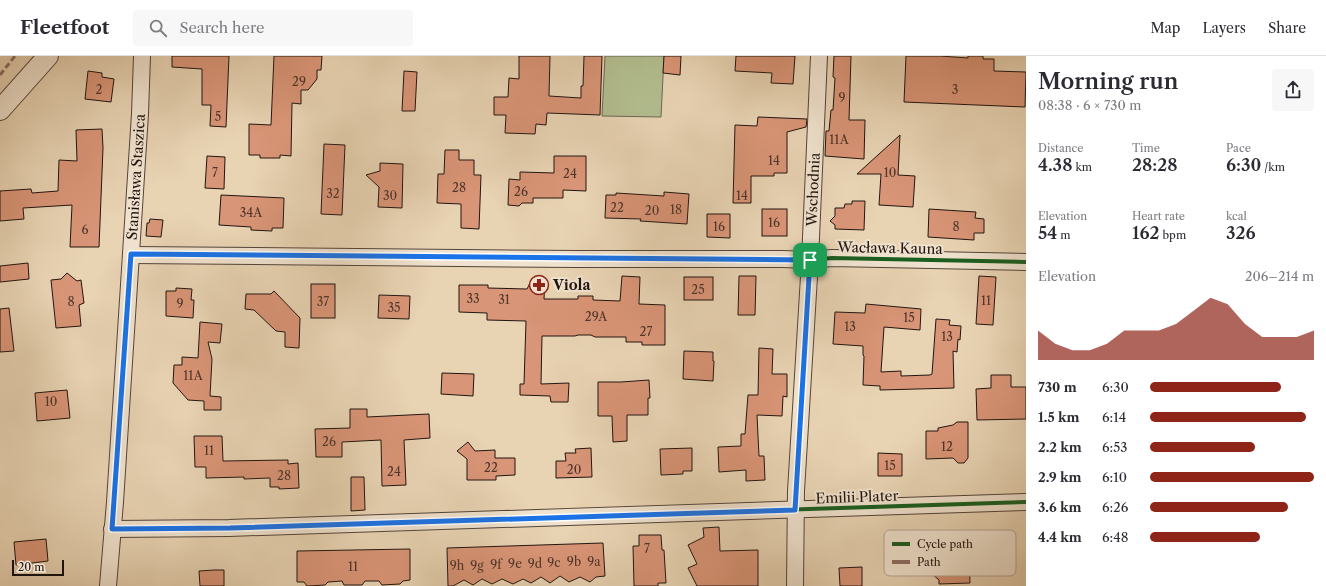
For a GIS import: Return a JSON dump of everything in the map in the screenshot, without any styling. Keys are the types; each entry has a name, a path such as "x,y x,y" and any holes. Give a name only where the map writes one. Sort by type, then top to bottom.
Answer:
{"street":[{"path":"1,108 48,56"},
{"name":"Stanisława Staszica","path":"108,586 140,114 142,56"},
{"name":"Wschodnia","path":"795,586 795,510 810,260 819,56"},
{"name":"Wacława Kauna","path":"131,254 810,260 832,258 1026,262"},
{"name":"Emilii Plater","path":"112,529 230,528 1026,502"}],"green space":[{"path":"605,56 664,56 661,117 602,116"}],"building":[{"path":"172,56 229,56 226,127 210,126 211,105 202,105 202,69 172,67"},
{"path":"274,56 322,56 321,70 317,70 317,79 308,90 301,90 301,104 292,103 291,156 280,155 280,158 260,158 260,155 249,155 249,124 271,125"},
{"path":"519,56 550,56 549,96 581,98 584,56 602,56 600,115 547,113 546,125 536,124 535,134 505,133 506,115 494,115 494,97 508,97 509,78 519,79"},
{"path":"664,56 681,56 680,75 663,73"},
{"path":"736,56 795,56 793,84 771,83 772,73 735,71"},
{"path":"834,56 851,56 849,120 865,120 864,159 825,156 826,131 829,131 831,110 833,110 835,78 833,77"},
{"path":"906,56 968,58 968,56 983,56 983,59 994,59 994,71 1026,72 1025,107 904,102"},
{"path":"88,71 102,73 102,77 114,79 111,102 85,99"},
{"path":"404,71 417,72 415,111 402,111"},
{"path":"758,117 807,119 806,127 787,132 787,173 774,173 774,176 751,176 751,203 733,203 735,125 757,126"},
{"path":"102,129 103,148 99,247 70,247 72,205 23,208 24,219 0,221 0,191 31,189 32,193 58,191 59,160 77,161 76,130"},
{"path":"900,135 898,175 915,176 913,207 879,205 881,174 857,174"},
{"path":"324,144 345,145 342,215 321,214"},
{"path":"445,150 459,150 459,160 474,160 474,175 481,175 479,229 461,228 461,204 437,203 438,174 444,174"},
{"path":"207,156 225,157 224,189 205,188"},
{"path":"554,156 586,156 586,191 563,190 563,198 533,198 533,203 522,203 519,206 508,205 509,179 520,180 520,172 554,173"},
{"path":"380,163 403,164 402,208 378,207 379,187 366,175 380,171"},
{"path":"664,192 689,194 687,224 640,221 641,219 605,218 606,195 616,195 616,193 664,196"},
{"path":"221,195 284,198 283,228 272,228 272,231 251,230 251,227 219,225"},
{"path":"852,201 865,201 864,230 835,229 835,225 830,221 835,216 835,208 844,208 845,204 852,204"},
{"path":"762,209 787,209 787,236 762,236"},
{"path":"929,209 976,212 975,218 984,219 984,233 974,233 974,240 928,237"},
{"path":"707,214 730,214 730,238 707,237"},
{"path":"150,219 163,220 161,237 146,236 147,223 149,223"},
{"path":"28,263 29,279 0,282 0,266"},
{"path":"67,273 77,281 81,280 84,303 79,305 81,326 56,328 51,280 61,279"},
{"path":"622,276 640,277 639,304 665,305 665,345 642,345 642,342 626,342 626,337 595,337 591,335 542,336 541,384 569,383 568,402 551,402 550,396 520,395 520,384 524,384 526,321 487,320 487,313 459,312 459,285 488,285 488,288 527,289 530,283 545,278 544,299 578,299 578,296 593,296 593,300 620,301"},
{"path":"739,276 756,276 755,315 738,315"},
{"path":"979,276 996,277 993,325 976,324"},
{"path":"684,277 713,277 713,300 684,300"},
{"path":"311,284 335,284 335,318 311,318"},
{"path":"176,288 192,289 191,300 194,300 193,318 166,316 166,291 176,291"},
{"path":"274,291 300,318 299,348 285,347 285,332 276,331 254,310 245,309 246,294 271,294"},
{"path":"379,295 410,296 409,319 378,318"},
{"path":"866,304 921,309 920,330 884,327 881,372 901,371 901,376 932,374 936,319 950,320 949,325 961,326 957,352 953,351 954,388 880,390 880,386 863,385 863,346 833,344 835,312 865,313"},
{"path":"9,308 14,351 0,352 0,309"},
{"path":"200,322 222,324 220,343 208,342 212,359 210,396 221,397 221,410 204,410 204,401 188,400 173,383 174,365 182,365 182,357 198,358"},
{"path":"759,348 773,349 772,374 787,374 787,397 783,396 782,416 757,415 759,456 764,456 765,480 746,481 746,470 719,472 718,447 741,446 741,434 745,434 748,395 758,395"},
{"path":"684,351 713,352 713,381 683,379"},
{"path":"442,373 474,374 473,396 441,394"},
{"path":"991,375 1011,375 1011,387 1026,387 1026,419 977,420 976,389 991,388"},
{"path":"649,380 650,398 648,398 648,415 627,415 627,441 613,442 612,416 598,416 598,382"},
{"path":"67,390 70,418 37,421 35,393"},
{"path":"350,409 367,409 367,417 429,414 430,438 404,440 406,485 382,486 381,440 342,442 342,457 316,457 315,429 350,428"},
{"path":"957,422 968,422 968,458 964,463 958,463 953,458 926,459 926,431 938,431 938,428 953,425"},
{"path":"194,436 222,436 223,461 288,460 288,464 298,463 299,488 279,489 279,487 270,487 270,478 206,478 206,467 195,467"},
{"path":"468,442 475,451 495,450 495,458 515,458 515,475 496,476 496,480 467,480 467,459 457,451"},
{"path":"591,448 592,477 556,478 556,461 566,461 565,453 576,453 575,449"},
{"path":"692,448 692,471 683,471 683,474 661,475 660,449"},
{"path":"878,453 902,454 902,476 878,476"},
{"path":"351,477 364,477 365,510 351,511"},
{"path":"719,527 720,551 758,550 758,586 697,586 688,568 697,564 688,545 704,537 703,528"},
{"path":"639,535 661,535 662,550 664,550 666,583 658,583 658,586 634,586 633,546 639,546"},
{"path":"46,539 48,561 16,565 14,542"},
{"path":"603,543 605,576 596,577 590,582 580,577 569,582 560,576 550,583 541,577 531,583 523,579 513,584 502,579 492,584 482,579 473,585 464,580 453,586 448,586 447,548"},
{"path":"410,549 410,580 403,581 400,584 382,585 379,581 365,581 362,585 344,585 342,581 328,582 325,585 307,586 304,582 297,582 297,551"},
{"path":"862,567 862,586 840,586 839,568"},
{"path":"224,570 224,586 200,586 199,571"},
{"path":"934,576 970,576 970,583 939,584 939,580"}],"marked path":[{"path":"0,75 15,56"}],"cycle path":[{"path":"131,255 810,260 832,258 1026,262"},
{"path":"112,529 229,528 1026,502"}],"place":[{"name":"Viola","path":"539,285"}],"route":[{"path":"131,254 300,257 810,260 795,510 230,528 112,529 131,254"}]}
